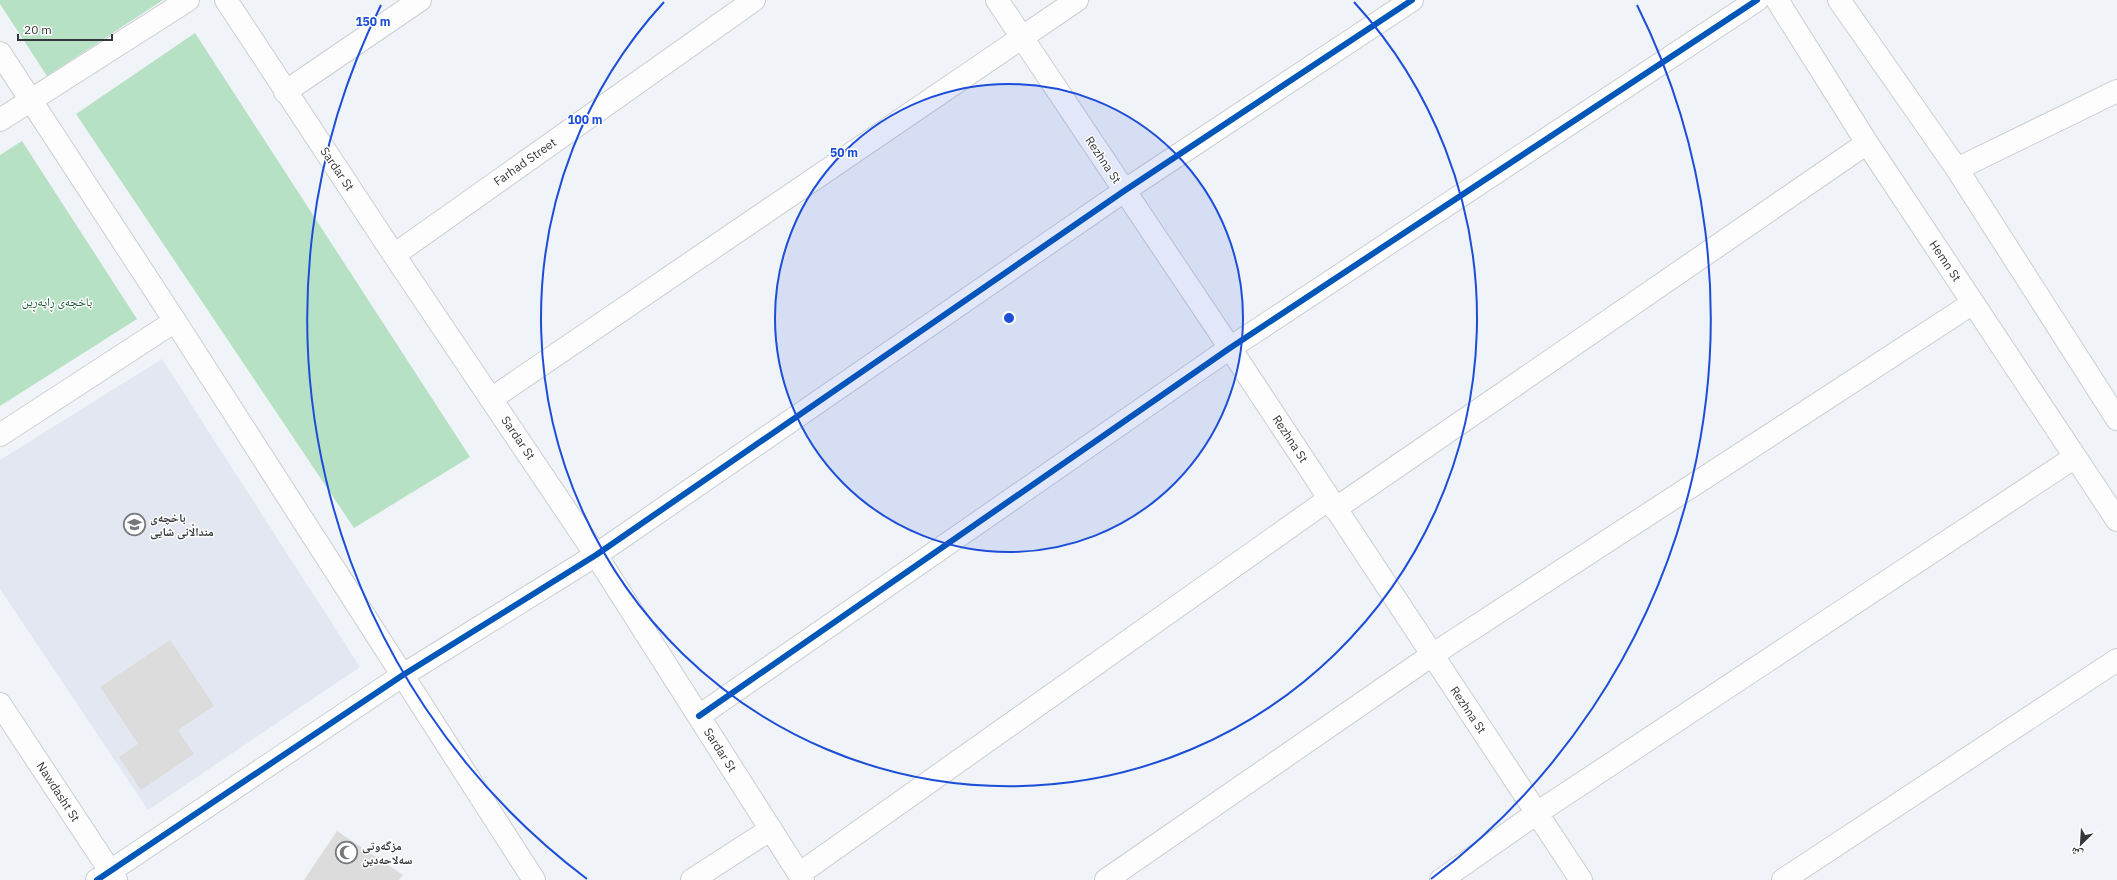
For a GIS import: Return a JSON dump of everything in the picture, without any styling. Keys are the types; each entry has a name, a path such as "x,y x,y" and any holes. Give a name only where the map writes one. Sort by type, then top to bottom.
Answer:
{"street":[{"path":"0,120 188,0"},
{"name":"Sardar St","path":"226,0 285,92 596,555 801,877"},
{"path":"285,92 420,0"},
{"name":"Farhad Street","path":"394,255 754,0"},
{"name":"Rezhna St","path":"997,0 1230,348 1581,880"},
{"path":"491,399 1078,0"},
{"path":"108,877 403,675 596,555 1124,191 1412,0"},
{"path":"699,716 1230,348 1757,0"},
{"name":"Hemn St","path":"1777,0 1867,143 2117,520"},
{"path":"1839,0 1957,169 2117,419"},
{"path":"0,53 175,321 534,880"},
{"path":"1957,169 2117,91"},
{"path":"801,877 1332,504 1867,143"},
{"path":"1106,880 1432,655 1973,303"},
{"path":"0,435 175,321"},
{"path":"1440,880 1537,813 2075,457"},
{"path":"1783,880 2117,660"},
{"name":"Nawdasht St","path":"0,704 6,726 108,877"},
{"path":"692,880 771,829"}],"shaded area":[{"name":"باخچەی منداڵانی شایی","path":"162,359 360,667 148,810 0,589 0,460"}],"green space":[{"path":"0,0 163,0 47,76 0,4"},
{"path":"195,33 470,457 354,528 76,114"},
{"name":"باخچەی ڕاپەڕین","path":"22,141 137,319 0,406 0,155"}],"building":[{"path":"170,640 214,706 178,730 194,754 141,790 119,757 138,744 100,687"},
{"name":"مزگەوتی سەلاحەدین","path":"337,831 403,875 399,880 304,880"}],"cycle path":[{"path":"97,880 403,675 596,555 1124,191 1412,0"},
{"path":"699,716 1230,348 1757,0"}],"place":[{"name":"باخچەی منداڵانی شایی","path":"134,525"},
{"name":"مزگەوتی سەلاحەدین","path":"346,853"}]}
